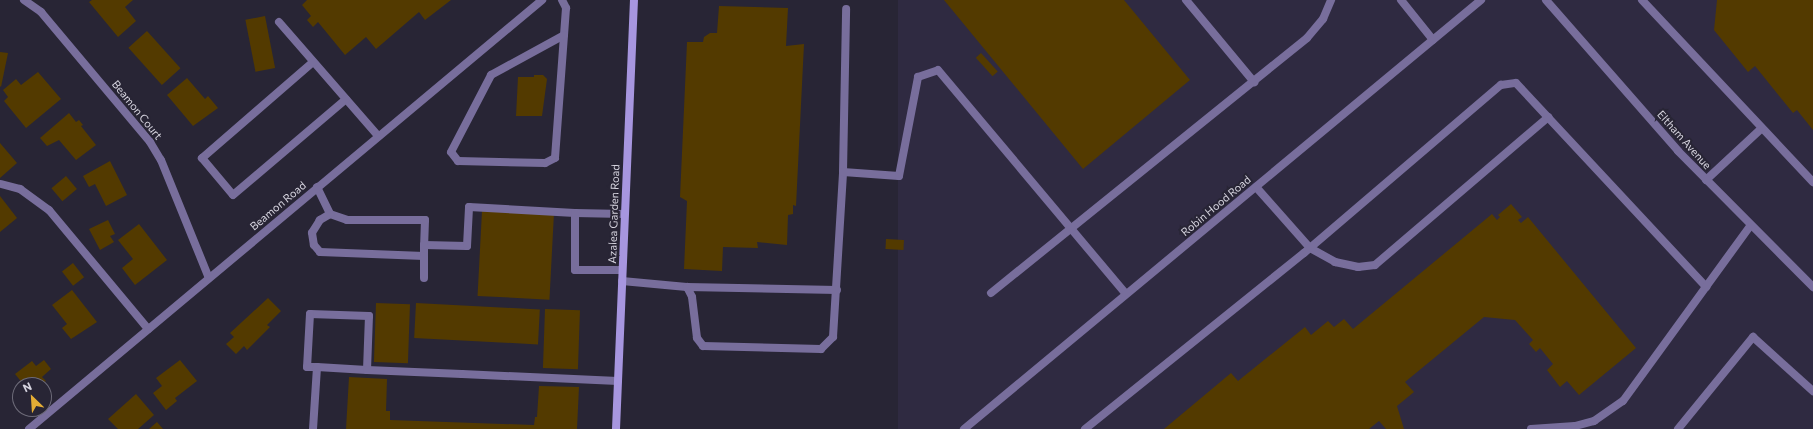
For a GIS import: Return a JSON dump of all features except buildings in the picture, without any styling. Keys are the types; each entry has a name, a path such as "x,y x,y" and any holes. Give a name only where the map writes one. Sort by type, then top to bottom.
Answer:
{"main road":[{"name":"Azalea Garden Road","path":"616,429 634,0"}],"street":[{"name":"Beamon Court","path":"24,0 41,12 150,142 161,160 208,278"},
{"name":"Beamon Road","path":"29,429 542,0"},
{"path":"562,0 566,8 555,158 545,163 458,161 450,152 491,75 564,35"},
{"path":"1186,0 1254,82"},
{"path":"991,293 1307,38 1323,19 1331,0"},
{"path":"1401,0 1433,40"},
{"name":"Robin Hood Road","path":"964,429 1482,0"},
{"name":"Eltham Avenue","path":"1546,0 1706,180 1750,226 1813,287"},
{"path":"1642,0 1813,182"},
{"path":"687,287 692,297 698,338 702,346 821,349 833,338 843,172 846,9"},
{"path":"278,22 378,136"},
{"path":"313,62 202,158 233,195 346,99"},
{"path":"843,172 899,176 918,77 938,70 1126,294"},
{"path":"1085,429 1310,248 1501,86 1516,83 1706,287"},
{"path":"1256,187 1310,248 1335,262 1358,267 1375,265 1548,117"},
{"path":"1706,180 1762,128"},
{"path":"1,184 34,197 49,210 148,329"},
{"path":"317,187 330,214 347,220 425,220 424,278"},
{"path":"424,245 466,246 469,207 575,213 624,214"},
{"path":"575,213 575,270 622,270"},
{"path":"330,214 320,220 312,233 314,245 320,252 424,256"},
{"path":"1531,429 1575,426 1594,421 1611,412 1623,401 1750,226"},
{"path":"622,281 687,287 837,290"},
{"path":"367,370 369,316 310,314 307,367 317,367 367,370 618,381"},
{"path":"1678,429 1753,337 1813,391"},
{"path":"313,429 317,367"}],"shaded area":[{"path":"898,0 1813,0 1813,429 898,429"}]}
